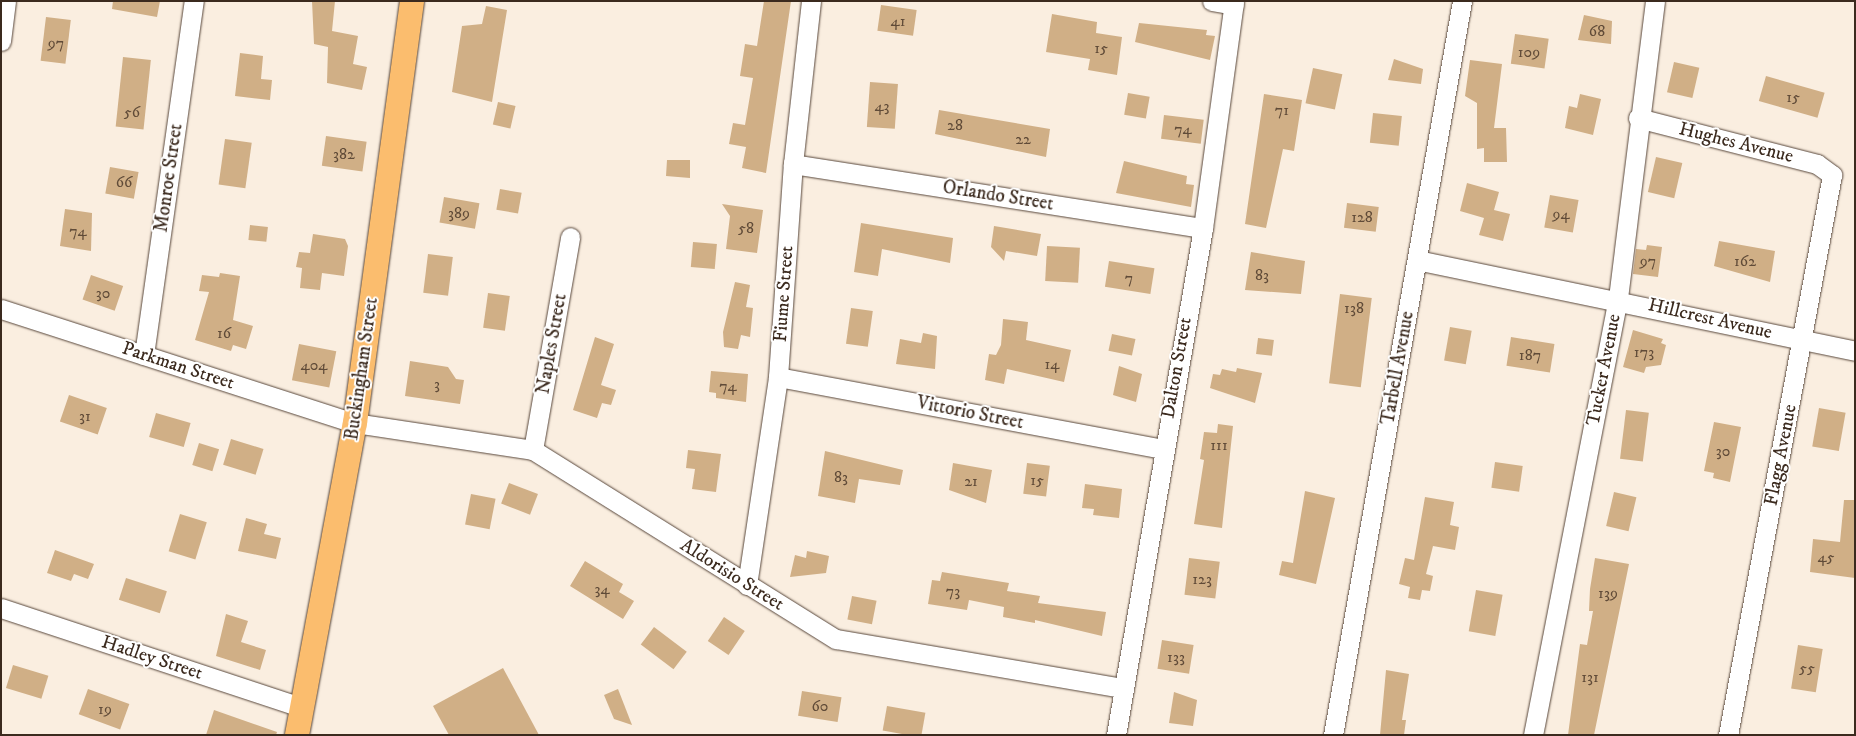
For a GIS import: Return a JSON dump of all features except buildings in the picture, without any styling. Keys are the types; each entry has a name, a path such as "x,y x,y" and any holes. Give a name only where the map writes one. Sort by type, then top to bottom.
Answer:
{"main road":[{"name":"Buckingham Street","path":"297,735 355,423 412,1"}],"street":[{"path":"1,41 6,1"},
{"name":"Monroe Street","path":"144,354 194,1"},
{"name":"Fiume Street","path":"747,585 778,377 793,164 811,1"},
{"path":"1212,1 1234,3"},
{"name":"Tarbell Avenue","path":"1333,735 1462,1"},
{"name":"Tucker Avenue","path":"1533,735 1618,298 1638,118 1655,1"},
{"name":"Dalton Street","path":"1116,735 1162,449 1203,228 1234,3"},
{"name":"Hughes Avenue","path":"1638,118 1817,164 1832,175"},
{"name":"Orlando Street","path":"793,164 1203,228"},
{"name":"Flagg Avenue","path":"1728,735 1832,175"},
{"name":"Naples Street","path":"533,450 570,237"},
{"name":"Hillcrest Avenue","path":"1417,260 1618,298 1802,341 1855,350"},
{"name":"Parkman Street","path":"1,309 355,423"},
{"name":"Vittorio Street","path":"778,377 1162,449"},
{"name":"Aldorisio Street","path":"355,423 533,450 836,639 1124,688"},
{"name":"Hadley Street","path":"1,608 303,708"}]}
